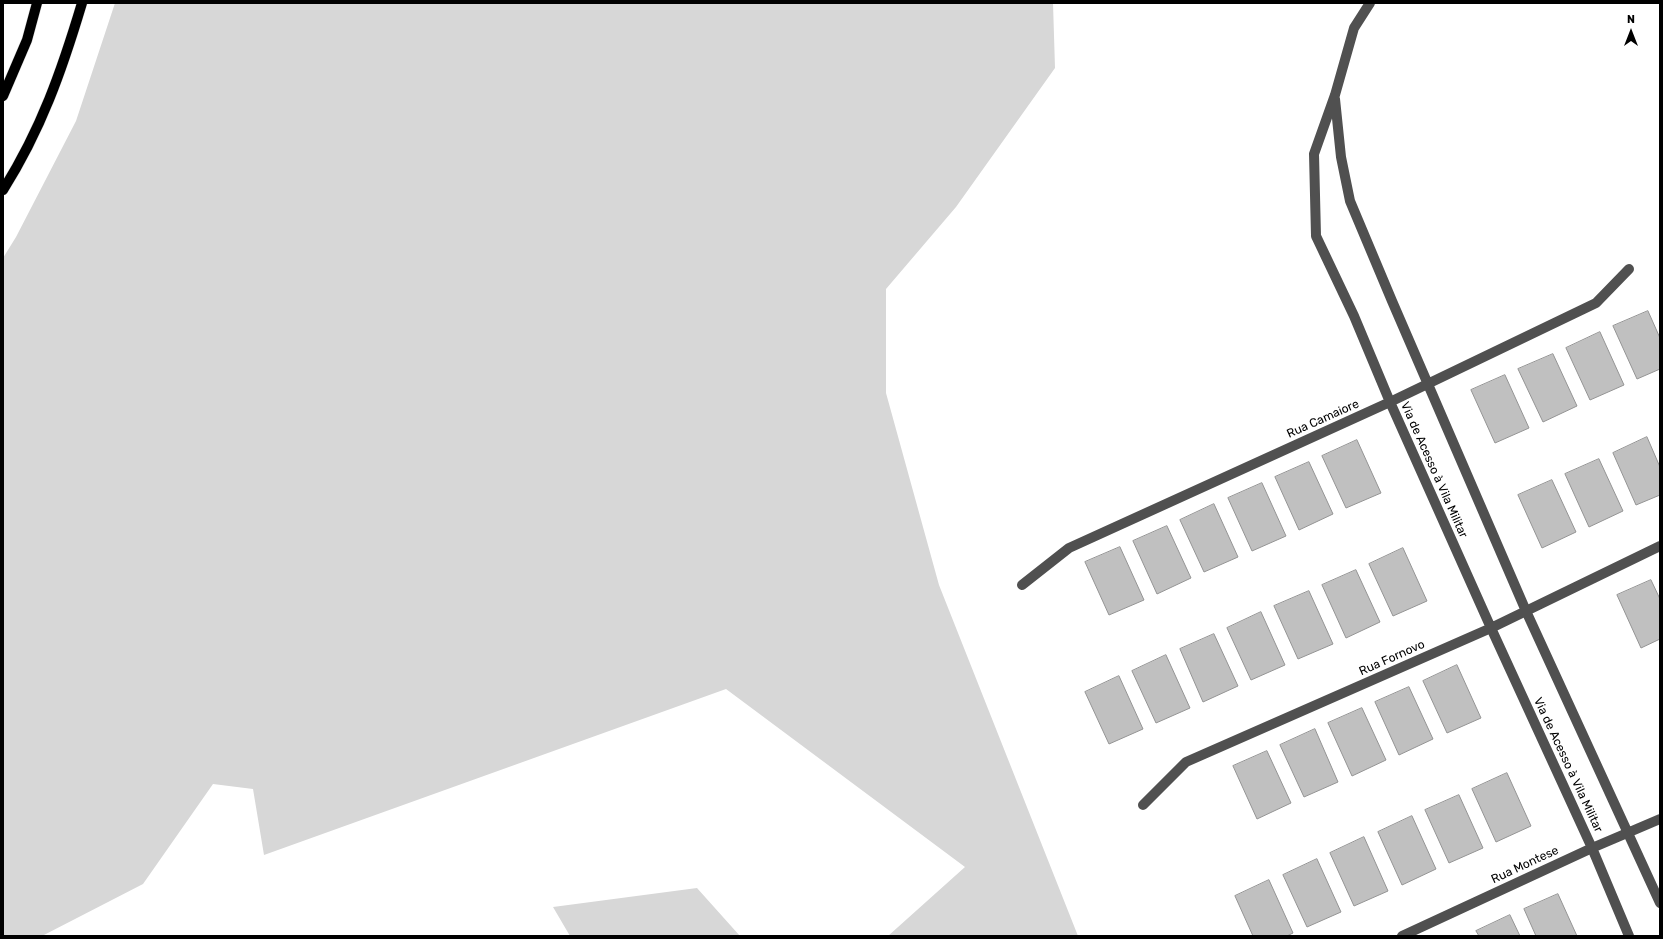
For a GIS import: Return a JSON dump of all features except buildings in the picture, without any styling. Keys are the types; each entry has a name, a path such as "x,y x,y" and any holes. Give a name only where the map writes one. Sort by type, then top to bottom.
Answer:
{"main road":[{"path":"3,96 27,40 37,3"},
{"path":"3,190 36,132 52,95 82,3"}],"street":[{"name":"Via de Acesso à Vila Militar","path":"1370,3 1354,28 1335,95 1314,154 1316,236 1354,316 1390,402 1491,628 1592,848 1629,936"},
{"path":"1335,95 1341,157 1350,201 1526,611 1660,904"},
{"name":"Rua Camaiore","path":"1022,585 1068,548 1390,402 1596,303 1629,269"},
{"name":"Rua Fornovo","path":"1143,805 1186,762 1491,628 1660,546"},
{"name":"Rua Montese","path":"1402,936 1592,848 1660,819"}],"shaded area":[{"path":"115,3 1053,3 1055,68 956,207 886,289 886,393 939,585 1078,936 888,936 965,867 726,689 264,855 253,789 213,784 143,884 42,936 3,936 3,258 16,237 76,121"},
{"path":"697,888 740,936 570,936 553,907"}]}
